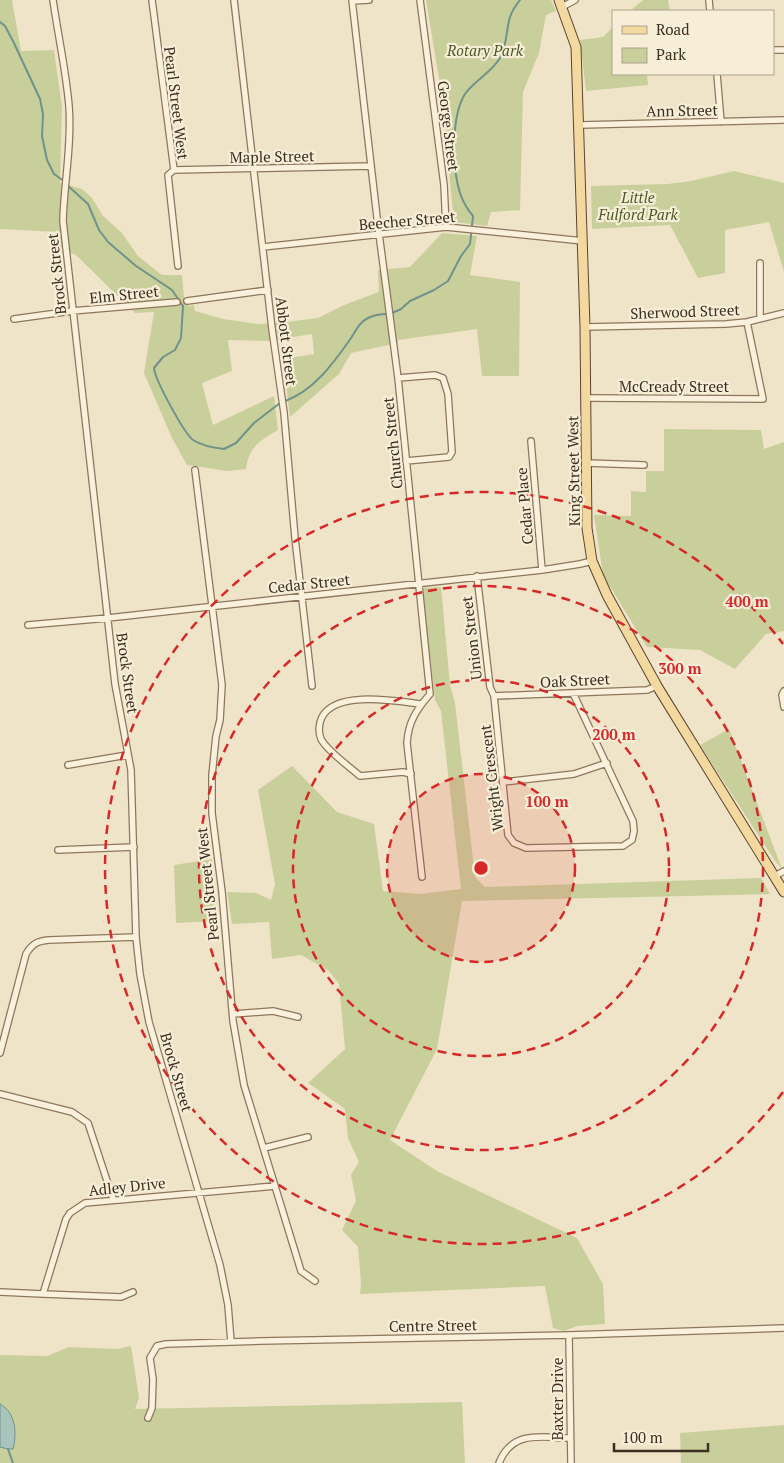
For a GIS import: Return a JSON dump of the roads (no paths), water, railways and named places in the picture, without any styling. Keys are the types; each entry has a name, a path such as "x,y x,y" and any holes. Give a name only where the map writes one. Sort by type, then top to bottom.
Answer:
{"main road":[{"name":"King Street West","path":"561,4 576,48 586,327 587,528 592,560 607,595 657,686 784,892"}],"street":[{"name":"Brock Street","path":"53,0 69,106 70,136 63,221 116,684 130,770 136,937 140,974 149,1022 220,1265 228,1304 231,1342"},
{"name":"Pearl Street West","path":"152,0 174,170 168,175 178,266"},
{"name":"Abbott Street","path":"234,0 284,413 312,686"},
{"path":"352,1 369,0"},
{"name":"George Street","path":"420,0 444,185 446,227"},
{"path":"561,4 575,0"},
{"name":"Church Street","path":"352,1 390,325 398,378 430,694 421,704 407,729 406,743 422,877"},
{"path":"717,75 721,122"},
{"name":"Ann Street","path":"580,125 784,120"},
{"name":"Maple Street","path":"174,170 371,166"},
{"name":"Beecher Street","path":"263,247 446,227 583,241"},
{"path":"760,263 760,318"},
{"path":"187,301 268,290"},
{"name":"Elm Street","path":"14,319 72,311 177,302"},
{"name":"Sherwood Street","path":"586,327 702,325 747,322 784,313"},
{"name":"McCready Street","path":"586,398 763,399 747,322"},
{"path":"398,378 435,375 443,378 448,394 452,452 449,457 406,460"},
{"name":"Cedar Place","path":"531,441 542,570"},
{"path":"586,463 644,464"},
{"name":"Pearl Street West","path":"195,470 222,685 220,720 216,736 212,775 212,813 222,897 232,1014 244,1085 301,1271 315,1281"},
{"name":"Cedar Street","path":"28,625 108,618 542,570 580,564 592,560"},
{"name":"Union Street","path":"477,576 490,687 494,696"},
{"name":"Oak Street","path":"494,696 647,690 657,686"},
{"path":"784,691 782,695 784,707"},
{"name":"Wright Crescent","path":"494,696 508,835 514,843 526,848 623,846 632,840 634,831 633,821 573,693"},
{"path":"411,774 403,772 360,776 321,740 319,729 326,710 344,702 382,700 421,704"},
{"path":"68,765 127,755"},
{"path":"504,782 574,774 606,763"},
{"path":"58,850 134,847"},
{"path":"775,876 784,871"},
{"path":"0,1053 26,954 31,946 38,941 48,940 136,937"},
{"path":"232,1014 272,1011 298,1017"},
{"path":"0,1094 72,1112 88,1123 113,1199"},
{"path":"264,1148 308,1136"},
{"name":"Adley Drive","path":"43,1294 66,1219 70,1213 85,1202 275,1186"},
{"path":"0,1292 121,1297 133,1292"},
{"name":"Centre Street","path":"148,1418 152,1408 153,1379 150,1358 157,1346 231,1342 569,1335 784,1328"},
{"name":"Baxter Drive","path":"569,1335 571,1463"},
{"path":"499,1463 503,1453 514,1442 529,1437 570,1438"}],"water":[{"path":"0,1404 9,1413 14,1424 13,1449 0,1447"}],"waterway":[{"path":"392,313 448,281 461,256 470,244 473,216 461,196 455,170 454,142 457,115 465,94 500,58 504,48 510,17 520,0"},
{"path":"0,22 5,26 13,41 40,99 43,114 42,136 47,160 54,174 64,181"},
{"path":"67,185 88,204 99,230 108,242 136,266 172,290 183,306 181,338 175,350 163,357 154,368 170,406 193,440 208,446 224,449 236,443 254,423 280,403"},
{"path":"285,401 304,391 321,376 336,359 359,325 375,315 387,314"},
{"path":"8,1449 13,1463"}],"park label":[{"name":"Rotary Park","path":"485,50"},
{"name":"Little Fulford Park","path":"638,206"}]}
